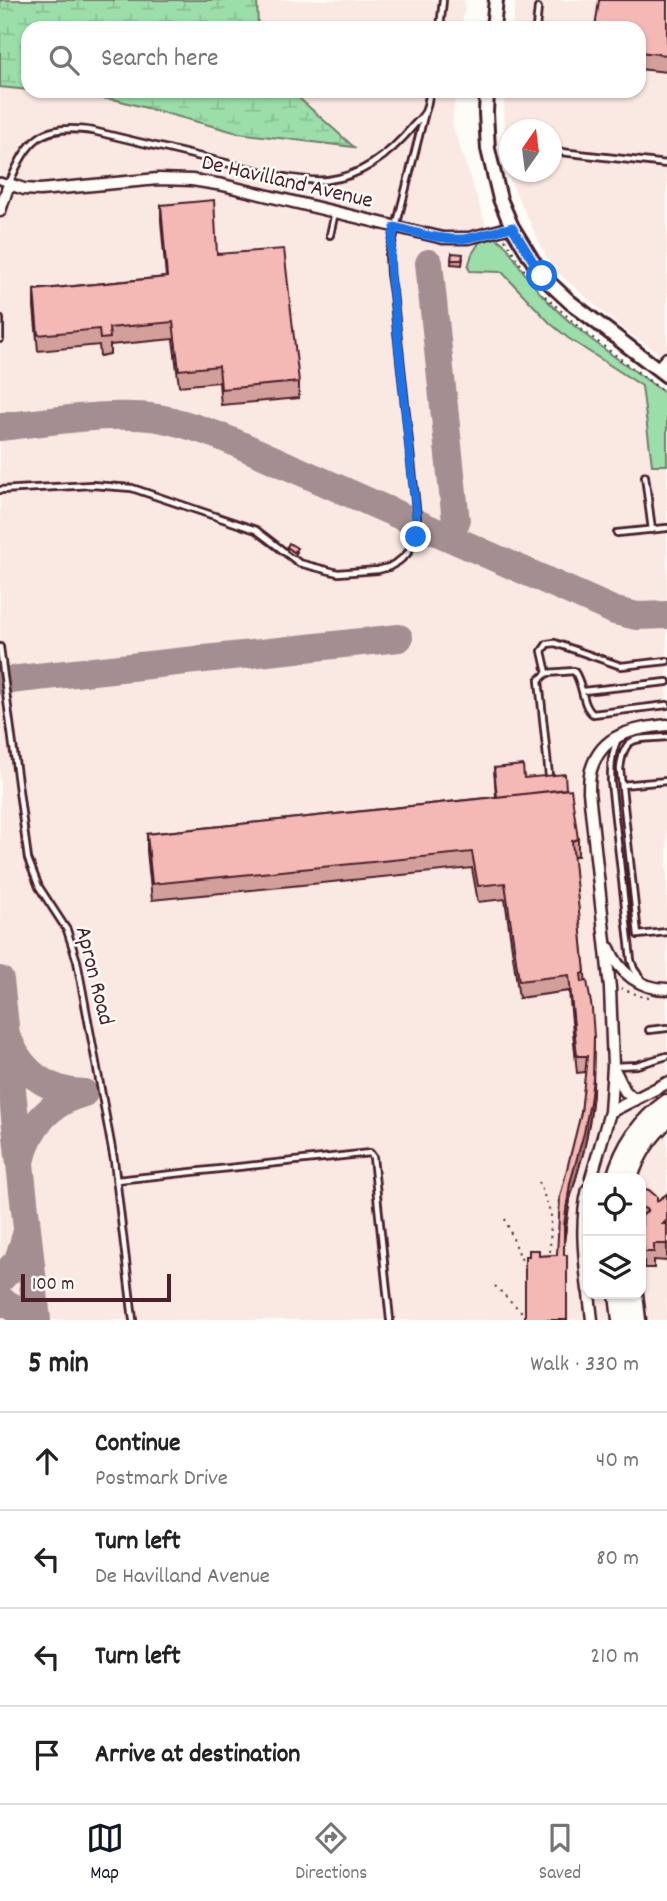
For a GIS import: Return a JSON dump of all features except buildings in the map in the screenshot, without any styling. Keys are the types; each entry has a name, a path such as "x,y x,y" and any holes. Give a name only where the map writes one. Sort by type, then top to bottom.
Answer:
{"main road":[{"path":"617,1173 635,1133 646,1120 667,1104"},
{"path":"631,1173 643,1147 667,1119"},
{"path":"619,1299 621,1320"},
{"path":"635,1299 637,1320"}],"street":[{"path":"494,21 496,0"},
{"path":"487,98 488,149 500,199 512,227 542,276 570,302 662,372 667,358"},
{"name":"De Havilland Avenue","path":"5,182 29,190 40,190 166,184 192,180 223,185 438,237 456,239 479,236 512,227"},
{"path":"0,211 5,182"},
{"path":"592,1173 610,1112 613,1066 610,989 589,792 591,770 608,743 620,735 636,729 667,726"},
{"path":"603,935 612,956 630,977 646,986 667,989"},
{"path":"613,1066 625,1091 635,1100"},
{"path":"610,1112 667,1083"},
{"path":"589,1299 592,1320"}],"lane":[{"path":"441,21 443,0"},
{"path":"537,21 538,8"},
{"path":"0,490 92,485 132,488 256,530 299,563 338,573 389,567 407,554 414,542 417,520 390,255 428,98"},
{"path":"5,182 33,142 54,131 72,129 93,131 273,175 309,181 329,180 358,172 385,156 425,112"},
{"path":"562,152 667,164"},
{"path":"330,235 335,212"},
{"path":"0,319 0,339"},
{"path":"645,476 652,530"},
{"path":"617,533 667,528"},
{"path":"547,673 542,651 547,644 555,643 621,666 667,661"},
{"name":"Apron Road","path":"0,648 27,856 35,879 65,926 74,951 117,1180 133,1320"},
{"path":"548,776 539,680 547,673 574,671 580,679 587,709 593,714 667,705"},
{"path":"583,691 667,682"},
{"path":"620,735 614,748 611,782 631,960 646,986"},
{"path":"667,737 634,740 622,752 620,769 638,935 667,932"},
{"path":"622,785 667,781"},
{"path":"649,1030 667,1028"},
{"path":"613,1066 637,1065 667,1056"},
{"path":"117,1180 370,1153 373,1157 390,1320"}],"path":[{"path":"539,1182 551,1214 550,1260"},
{"path":"505,1219 527,1272"},
{"path":"495,1286 525,1315"}],"shaded area":[{"path":"0,0 465,0 463,21 21,21 21,98 455,98 452,124 502,272 550,323 568,338 632,378 667,406 667,1320 0,1320"},
{"path":"516,0 667,0 667,359 622,328 551,267 511,182 562,182 562,119 504,119 504,98 646,98 646,21 513,21"}],"green space":[{"path":"0,0 257,0 258,21 21,21 21,89 0,87"},
{"path":"99,98 299,98 354,147 238,133 117,100"},
{"path":"493,237 506,246 532,284 559,312 588,337 667,395 667,465 652,465 642,386 568,338 550,323 502,272 470,271 468,267 472,254 481,240"}],"taxiway":[{"path":"429,263 456,522 449,532 442,534"},
{"path":"0,427 120,416 158,418 188,425 236,443 615,611 637,616 667,615"},
{"path":"0,681 399,638"},
{"path":"0,980 37,1320"},
{"path":"10,1043 22,1064 39,1079 60,1089 84,1093 61,1102 43,1116 30,1135 22,1158"},
{"path":"0,1280 18,1260 26,1235"},
{"path":"0,1300 15,1308 27,1320"}],"route":[{"path":"416,537 416,513 390,275 395,227 456,239 512,227 542,276"}]}
